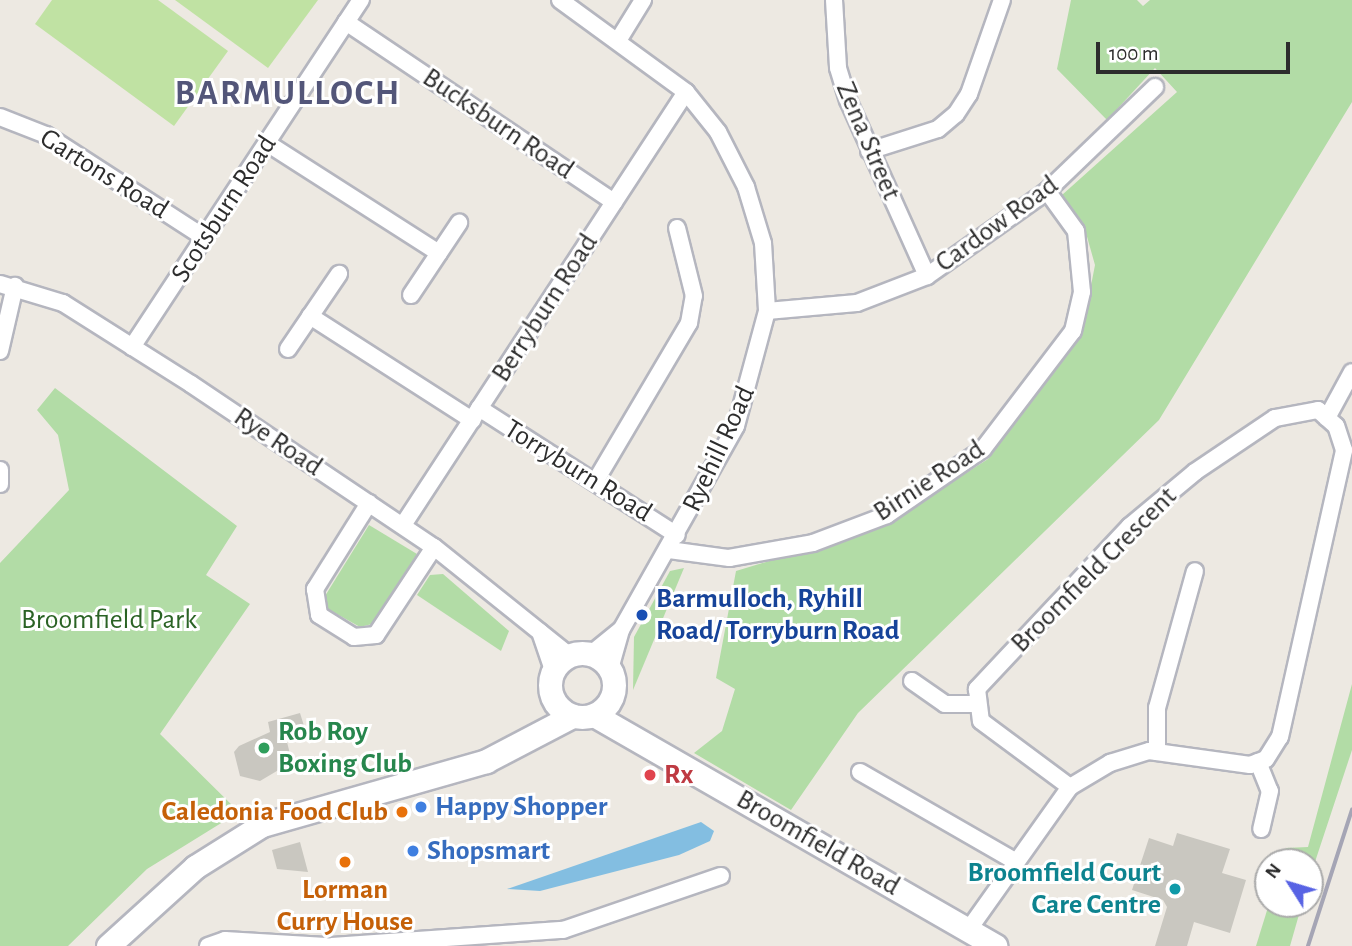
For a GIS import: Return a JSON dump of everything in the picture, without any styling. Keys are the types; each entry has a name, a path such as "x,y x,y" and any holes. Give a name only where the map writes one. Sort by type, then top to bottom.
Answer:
{"street":[{"name":"Scotsburn Road","path":"132,347 361,0"},
{"name":"Ryehill Road","path":"560,0 619,39 686,92 718,132 746,187 763,243 767,311 736,426 669,550 621,630 612,680"},
{"path":"619,39 643,0"},
{"name":"Zena Street","path":"834,0 838,68 869,151 927,276"},
{"path":"869,151 938,129 956,114 970,94 1002,0"},
{"name":"Bucksburn Road","path":"346,22 614,202"},
{"name":"Cardow Road","path":"767,311 857,303 927,276 1047,191 1155,87"},
{"name":"Berryburn Road","path":"403,525 686,92"},
{"name":"Gartons Road","path":"0,117 46,135 205,238"},
{"path":"267,142 439,253"},
{"name":"Birnie Road","path":"669,550 729,558 813,543 887,515 983,449 1073,331 1082,292 1076,231 1047,191"},
{"path":"411,295 459,223"},
{"path":"595,482 689,323 694,296 677,228"},
{"path":"288,349 339,274"},
{"path":"0,351 8,285"},
{"name":"Rye Road","path":"8,285 63,303 403,525 539,630 571,660"},
{"name":"Torryburn Road","path":"310,316 595,482 677,534"},
{"path":"1258,762 1280,737 1321,570 1344,450 1328,418 1352,372"},
{"name":"Broomfield Crescent","path":"974,704 977,689 1130,526 1195,472 1275,418 1298,409 1328,418"},
{"path":"0,470 0,484"},
{"path":"369,503 315,589 319,615 354,637 376,635 434,547"},
{"path":"1157,752 1157,708 1195,571"},
{"name":"Ryehill Road","path":"571,660 621,630"},
{"path":"108,946 195,867 262,825 486,761 531,737 583,716 612,680 571,660 531,737"},
{"name":"Broomfield Road","path":"612,680 643,738"},
{"path":"912,681 945,704 974,704 981,721 1070,787"},
{"name":"Broomfield Road","path":"551,696 583,716 643,738 995,946"},
{"path":"968,929 1013,860 1070,787 1110,763 1157,752 1258,762"},
{"path":"1258,762 1270,791 1261,828"},
{"path":"860,772 1013,860"},
{"path":"332,946 563,930 721,876"},
{"path":"208,946 225,940 326,946"}],"green space":[{"path":"52,0 158,0 228,51 174,126 35,24"},
{"path":"175,0 318,0 268,68"},
{"path":"1071,0 1137,0 1143,6 1150,0 1352,0 1352,102 1159,420 858,713 791,810 694,753 722,731 735,689 716,678 736,571 882,527 988,459 1081,337 1095,265 1084,226 1062,195 1177,92 1155,68 1107,120 1057,69"},
{"name":"Broomfield Park","path":"55,388 237,526 206,575 250,604 160,734 239,812 147,869 68,946 0,946 0,563 69,490 58,435 37,410"},
{"path":"369,525 417,554 372,624 360,627 328,609 325,596"},
{"path":"684,568 633,690 634,637 670,571"},
{"path":"443,574 509,631 501,651 417,595 430,575"},
{"path":"1352,684 1352,750 1320,848 1286,848 1308,847"},
{"path":"1265,918 1298,918 1290,946 1256,946"}],"water":[{"path":"701,822 714,831 710,841 679,855 540,891 507,889"}],"building":[{"name":"Rob Roy Boxing Club","path":"300,713 305,729 285,734 292,762 260,781 240,776 234,752 239,746 270,732 268,722"},
{"name":"Broomfield Court Care Centre","path":"1177,833 1230,849 1222,873 1246,880 1230,933 1194,922 1187,946 1155,946 1167,907 1163,900 1132,890 1149,838 1173,846"},
{"path":"300,842 308,872 277,869 272,850"}],"railway":[{"path":"1308,946 1352,810"}],"place":[{"name":"Barmulloch, Ryhill Road/ Torryburn Road","path":"642,615"},
{"name":"Rob Roy Boxing Club","path":"264,748"},
{"name":"Rx","path":"650,775"},
{"name":"Happy Shopper","path":"421,807"},
{"name":"Caledonia Food Club","path":"402,812"},
{"name":"Shopsmart","path":"413,851"},
{"name":"Lorman Curry House","path":"345,862"},
{"name":"Broomfield Court Care Centre","path":"1175,889"}],"district":[{"name":"BARMULLOCH","path":"288,94"}]}
